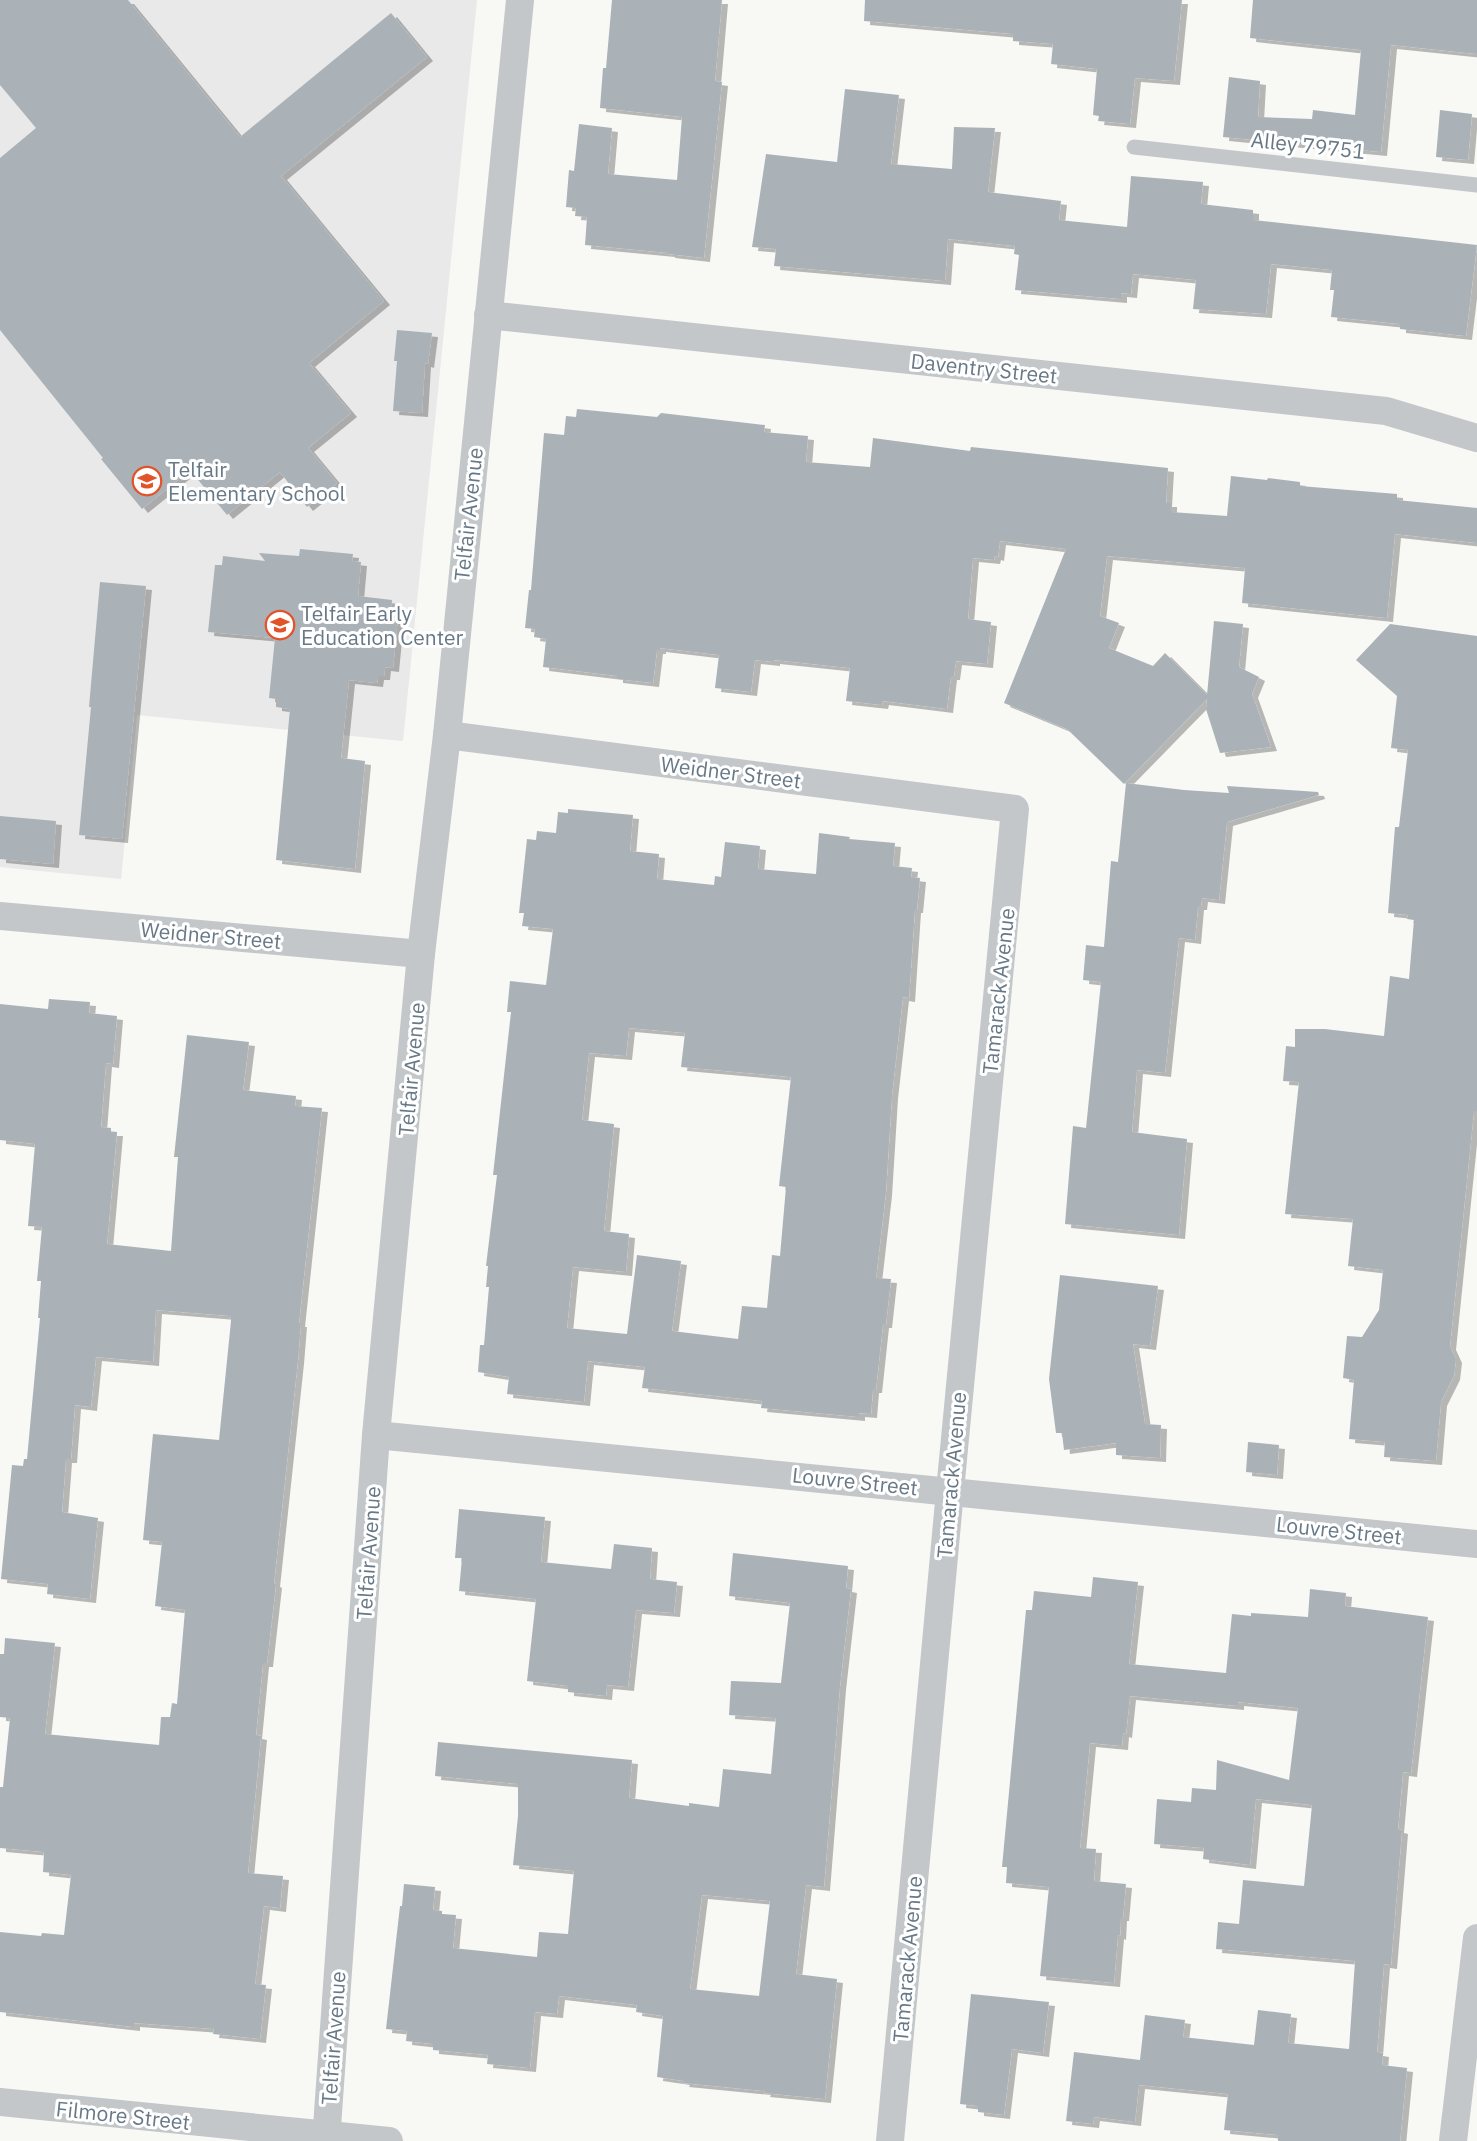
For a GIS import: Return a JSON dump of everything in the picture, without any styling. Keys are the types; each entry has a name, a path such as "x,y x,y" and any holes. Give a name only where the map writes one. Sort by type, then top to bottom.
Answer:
{"street":[{"name":"Telfair Avenue","path":"326,2138 376,1435 422,954 447,735 520,0"},
{"name":"Daventry Street","path":"488,315 1386,411 1477,438"},
{"name":"Weidner Street","path":"447,735 1015,809"},
{"name":"Tamarack Avenue","path":"890,2141 1015,809"},
{"name":"Weidner Street","path":"0,916 422,954"},
{"name":"Louvre Street","path":"376,1435 1477,1544"},
{"path":"1453,2141 1477,1938"},
{"name":"Filmore Street","path":"0,2102 326,2138 389,2141"}],"lane":[{"name":"Alley 79751","path":"1134,147 1477,185"}],"shaded area":[{"name":"Telfair Elementary School","path":"0,0 477,0 403,741 137,715 121,879 0,867"}],"building":[{"path":"0,0 128,0 240,137 391,13 427,57 281,176 384,301 309,363 351,413 308,448 337,483 307,507 280,472 227,515 190,470 142,509 0,330 0,158 36,128 0,85"},
{"path":"612,0 722,0 715,81 722,82 704,258 585,245 587,217 575,216 576,208 566,207 569,170 574,171 579,124 612,128 608,174 677,180 682,117 600,108"},
{"path":"865,0 1182,0 1174,81 1135,78 1130,124 1098,121 1099,116 1093,115 1097,69 1051,64 1053,44 1013,41 1013,34 864,21"},
{"path":"1253,0 1477,0 1477,54 1391,45 1381,152 1223,137 1229,77 1260,81 1258,117 1312,119 1313,110 1355,115 1361,50 1250,38"},
{"path":"845,89 899,95 891,164 952,169 954,127 995,128 988,192 1061,201 1059,220 1127,227 1131,176 1203,182 1201,204 1253,210 1253,220 1477,245 1466,336 1400,329 1400,324 1331,317 1334,290 1330,290 1332,270 1271,264 1266,314 1193,309 1196,280 1133,274 1131,294 1121,293 1121,299 1015,290 1019,255 1014,254 1015,246 948,239 945,281 774,266 776,249 752,247 766,154 837,162"},
{"path":"1440,110 1472,114 1468,160 1436,157"},
{"path":"397,330 432,333 428,364 425,363 422,413 393,411"},
{"path":"577,409 657,417 661,413 765,425 764,432 808,436 806,462 870,467 873,438 970,451 971,447 1168,468 1166,503 1171,503 1171,512 1227,516 1231,476 1300,482 1300,486 1397,494 1397,500 1477,508 1477,543 1395,534 1387,618 1242,603 1245,568 1107,556 1100,616 1119,623 1109,648 1153,666 1165,653 1207,695 1214,621 1243,624 1239,667 1259,677 1252,694 1271,747 1220,753 1206,709 1207,699 1124,784 1067,729 1004,703 1066,549 1000,541 998,557 995,556 994,560 973,558 968,619 991,622 987,664 956,661 954,676 951,676 947,709 883,701 882,705 846,701 850,668 774,660 774,662 755,660 751,692 715,688 719,655 660,648 657,650 653,683 543,667 546,639 534,637 535,629 525,628 529,590 531,590 544,433 564,435 566,416 576,417"},
{"path":"300,549 353,554 352,561 361,562 358,596 392,600 391,615 398,616 393,668 385,667 384,676 378,676 377,683 349,680 341,758 365,761 355,869 276,860 290,709 276,707 276,699 269,698 275,638 208,632 215,565 222,565 223,556 265,561 259,553 299,556"},
{"path":"100,582 146,586 122,839 79,835"},
{"path":"1390,624 1477,636 1477,1111 1474,1111 1450,1346 1456,1359 1454,1376 1441,1402 1436,1461 1384,1457 1385,1442 1349,1439 1354,1380 1343,1378 1347,1336 1362,1337 1379,1310 1383,1270 1348,1266 1353,1219 1285,1214 1299,1082 1283,1081 1286,1046 1295,1047 1295,1029 1325,1029 1384,1036 1390,976 1409,979 1414,920 1407,919 1408,915 1388,913 1395,827 1399,827 1408,750 1391,748 1397,696 1356,660"},
{"path":"1126,783 1229,793 1227,786 1318,792 1319,795 1227,822 1219,900 1202,898 1201,906 1198,906 1195,940 1179,938 1165,1073 1137,1070 1132,1132 1187,1139 1179,1235 1065,1224 1073,1126 1086,1128 1101,982 1083,980 1086,945 1104,947 1111,861 1118,862"},
{"path":"568,809 633,815 630,851 659,854 657,879 714,885 715,876 721,877 725,842 760,846 758,869 816,874 819,833 850,837 849,839 895,843 893,866 912,868 911,877 920,878 917,909 915,909 909,998 903,997 892,1095 886,1192 876,1278 891,1279 871,1414 859,1413 859,1417 761,1408 762,1401 642,1388 645,1367 588,1361 584,1402 507,1394 509,1377 478,1372 480,1345 484,1345 489,1287 486,1287 488,1266 486,1266 497,1175 493,1175 511,1012 507,1012 510,981 546,985 553,929 522,926 524,913 519,913 527,839 536,840 537,831 556,833 558,812 568,813","holes":["629,1028 685,1033 681,1067 791,1077 779,1186 786,1187 780,1256 772,1255 767,1308 742,1306 738,1339 672,1331 681,1261 637,1255 627,1334 567,1328 573,1267 626,1272 629,1234 604,1231 614,1124 582,1120 589,1053 626,1056"]},
{"path":"0,816 56,821 53,864 0,859"},
{"path":"49,999 90,1002 89,1013 117,1016 113,1064 106,1063 101,1127 111,1128 111,1132 117,1132 107,1244 171,1251 178,1157 174,1157 187,1035 249,1042 243,1090 296,1096 295,1106 322,1108 299,1323 301,1323 298,1360 274,1583 276,1584 267,1663 263,1663 256,1735 261,1736 248,1873 283,1876 280,1908 264,1906 255,1984 266,1985 260,2039 213,2034 214,2029 134,2023 134,2027 0,2012 0,1932 41,1936 42,1933 64,1935 71,1875 43,1872 44,1852 0,1848 0,1787 3,1787 10,1718 0,1717 0,1654 4,1654 5,1638 55,1643 45,1734 159,1745 161,1717 170,1717 172,1703 177,1704 185,1610 155,1606 162,1542 143,1540 153,1434 219,1440 231,1321 230,1316 156,1310 153,1362 96,1357 91,1407 75,1405 71,1459 66,1459 62,1512 98,1518 90,1599 47,1594 48,1584 1,1579 12,1465 23,1466 24,1459 27,1459 40,1318 38,1318 41,1281 37,1281 42,1227 28,1226 35,1144 0,1140 0,1004 48,1009"},
{"path":"1060,1275 1158,1286 1150,1346 1133,1344 1145,1424 1161,1425 1160,1458 1116,1455 1116,1443 1064,1450 1062,1433 1056,1433 1049,1379"},
{"path":"1248,1442 1279,1445 1277,1475 1246,1472"},
{"path":"459,1509 545,1517 541,1562 611,1569 614,1544 652,1548 650,1579 677,1582 674,1613 636,1610 628,1687 607,1685 606,1696 568,1692 568,1686 527,1681 536,1599 459,1591 462,1558 455,1558"},
{"path":"733,1553 848,1566 846,1588 851,1589 840,1686 824,1887 806,1885 796,1974 837,1979 825,2099 683,2083 684,2081 657,2077 663,2016 636,2012 637,2005 559,1996 557,2014 535,2012 530,2068 487,2064 488,2055 433,2050 433,2044 406,2041 407,2031 386,2029 404,1884 435,1887 433,1910 442,1911 442,1914 456,1915 453,1948 537,1957 539,1932 568,1934 574,1871 513,1865 518,1816 518,1784 435,1776 438,1742 632,1760 629,1798 689,1806 689,1803 719,1807 723,1769 771,1774 776,1718 729,1715 731,1681 781,1683 790,1603 729,1596","holes":["702,1895 770,1901 759,1996 690,1989"]},
{"path":"1093,1577 1138,1582 1129,1664 1226,1673 1232,1614 1308,1617 1310,1589 1346,1593 1345,1606 1428,1617 1411,1773 1403,1772 1398,1829 1402,1830 1391,1965 1384,1964 1377,2052 1383,2053 1382,2065 1407,2068 1400,2141 1278,2141 1278,2135 1224,2130 1228,2094 1139,2085 1135,2122 1094,2117 1093,2124 1066,2121 1074,2052 1140,2060 1145,2015 1185,2020 1183,2037 1254,2045 1258,2010 1291,2014 1288,2043 1349,2049 1355,1961 1216,1949 1218,1922 1239,1924 1243,1880 1304,1886 1312,1805 1256,1799 1250,1865 1203,1859 1204,1848 1154,1844 1157,1799 1191,1802 1192,1788 1216,1790 1217,1760 1289,1780 1298,1708 1238,1702 1238,1706 1130,1696 1126,1734 1123,1733 1122,1746 1090,1743 1080,1848 1096,1849 1094,1881 1126,1884 1120,1936 1118,1935 1114,1983 1040,1976 1049,1887 1006,1883 1007,1867 1002,1867 1026,1610 1032,1610 1034,1591 1091,1597"},
{"path":"971,1994 1049,2002 1043,2053 1012,2049 1004,2115 978,2112 978,2106 960,2104"}],"place":[{"name":"Telfair Elementary School","path":"147,481"},
{"name":"Telfair Early Education Center","path":"280,625"}]}
